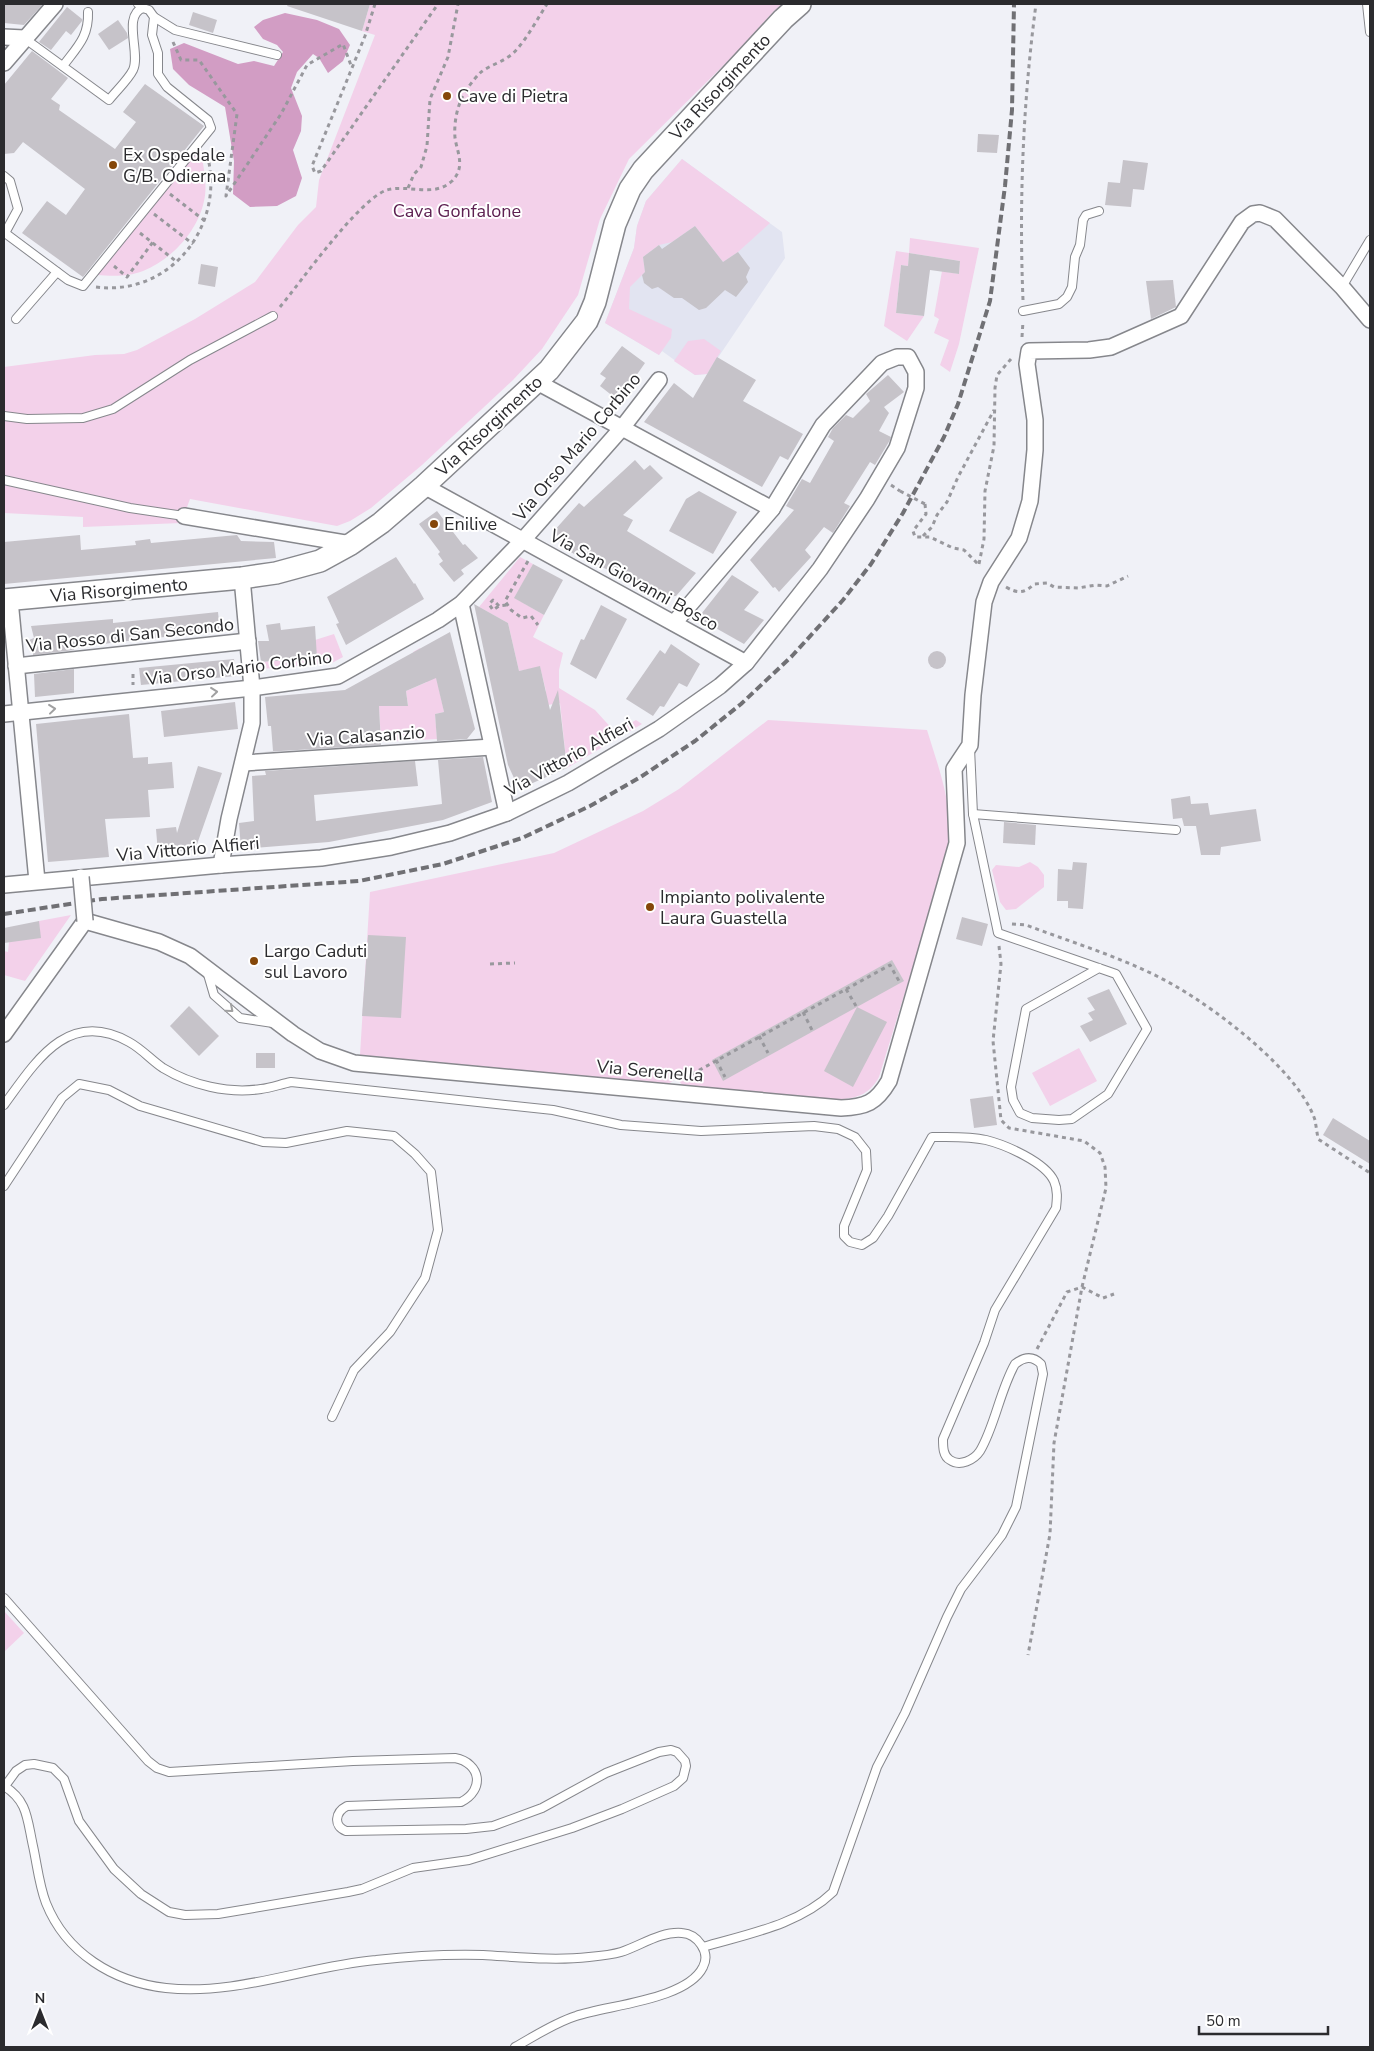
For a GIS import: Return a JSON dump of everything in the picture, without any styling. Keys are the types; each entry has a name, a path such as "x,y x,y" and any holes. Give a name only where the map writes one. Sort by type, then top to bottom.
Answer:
{"main road":[{"name":"Via Risorgimento","path":"7,600 242,578 276,573 320,561 351,544 382,523 549,370 587,321 596,302 622,205 643,170 782,19 800,4"}],"street":[{"path":"4,63 54,4"},
{"path":"4,37 27,34"},
{"path":"970,744 973,695 984,602 991,582 1019,538 1030,501 1035,450 1035,420 1027,364 1029,351 1111,348 1181,316 1242,222 1253,214 1260,213 1275,220 1342,287 1370,320"},
{"name":"Via Vittorio Alfieri","path":"5,884 321,858 391,847 450,833 507,813 568,783 659,729 720,686 746,663 820,569 871,492 897,448 916,388 916,372 908,356 897,356 882,363 823,424 772,509"},
{"name":"Via Orso Mario Corbino","path":"4,714 252,688 338,676 438,620 461,604 523,540 622,428 659,380"},
{"path":"537,382 772,509 674,623"},
{"name":"Via San Giovanni Bosco","path":"424,486 746,663"},
{"path":"184,516 351,544"},
{"path":"221,865 229,819 252,724 252,688 242,578"},
{"path":"7,600 21,712 37,881"},
{"path":"461,604 507,813"},
{"name":"Via Rosso di San Secondo","path":"16,666 248,641"},
{"name":"Via Serenella","path":"84,921 158,942 190,956 279,1024 320,1051 354,1063 841,1108 858,1108 872,1102 882,1093 889,1081 957,843 954,769 970,744"},
{"name":"Via Calasanzio","path":"243,763 492,747"},
{"path":"4,1034 84,921 81,877"}],"lane":[{"path":"1367,4 1370,32"},
{"path":"27,34 63,66 109,100 133,70 136,58 133,39 134,16 140,6 149,10 154,17 174,30 277,55"},
{"path":"63,66 83,39 89,27 88,12"},
{"path":"4,176 10,181 18,209 6,233 68,280 83,286 211,128 208,120 167,87 158,74 158,53 152,34 154,17"},
{"path":"1023,311 1059,304 1067,297 1072,287 1075,257 1080,245 1083,220 1086,215 1099,211"},
{"path":"1342,287 1370,240"},
{"path":"16,319 57,272"},
{"path":"4,416 27,419 83,418 113,409 190,360 273,316"},
{"path":"4,480 130,508 184,516"},
{"path":"970,744 972,814 998,933 1099,968 1116,974 1147,1029 1108,1094 1072,1119 1032,1118 1020,1113 1013,1100 1011,1087 1026,1009 1099,968"},
{"path":"972,814 1176,830"},
{"path":"4,1105 35,1062 53,1046 73,1033 92,1030 110,1033 131,1042 162,1067 192,1082 226,1089 260,1089 291,1082 553,1110 621,1125 701,1130 814,1126 838,1128 855,1137 866,1151 867,1170 844,1226 844,1236 850,1242 862,1245 873,1238 888,1216 932,1137 962,1137 986,1140 1041,1165 1054,1181 1057,1195 1056,1208 995,1310 984,1343 943,1439 945,1455 950,1460 956,1463 968,1461 980,1451 1015,1364 1020,1360 1032,1358 1041,1364 1043,1374 1016,1507 1002,1535 961,1589 946,1617 905,1712 877,1767 832,1892 821,1904 800,1916 703,1948"},
{"path":"4,1186 62,1098 80,1084 109,1090 140,1106 263,1142 286,1143 346,1130 394,1136 415,1154 431,1172 438,1230 425,1278 390,1332 354,1370 332,1417"},
{"path":"4,1598 148,1761 157,1768 169,1772 353,1761 454,1758 467,1762 476,1773 476,1787 473,1794 461,1802 346,1806 339,1811 337,1819 339,1827 346,1832 466,1830 493,1826 542,1808 606,1773 659,1752 671,1750 676,1752 686,1766 683,1778 679,1782 622,1809 572,1828 469,1860 413,1868 362,1889 198,1916 169,1912 141,1894 114,1869 79,1822 64,1779 54,1768 40,1764 25,1765 16,1771 4,1786 18,1796 25,1812 46,1902 65,1936 95,1964 117,1976 141,1983 189,1990 217,1988 337,1965 408,1957 456,1955 553,1959 581,1958 620,1952 668,1934 680,1932 698,1939 706,1957 704,1966 688,1982 665,1994 577,2015 559,2022 515,2047"}],"path":[{"path":"375,4 352,68 312,166 315,172 321,170 438,4"},
{"path":"408,188 414,174 421,167 427,146 430,99 448,57 458,4"},
{"path":"273,316 319,257 371,200 386,190 408,188 428,191 445,187 454,179 460,165 460,152 455,139 455,120 461,98 481,72 502,62 518,49 547,4"},
{"path":"979,564 984,539 985,490 994,446 994,409 997,375 1016,354 1029,351 1022,342 1021,193 1025,116 1036,4"},
{"path":"152,34 173,41 181,60 199,60 237,114 226,196 281,114 307,65 343,44 352,68"},
{"path":"83,286 104,288 128,286 156,277 177,262 193,244 205,221 211,196 212,174 207,152 201,138"},
{"path":"162,187 205,221"},
{"path":"145,208 193,244"},
{"path":"131,226 177,262"},
{"path":"104,258 126,277 153,242"},
{"path":"922,536 932,527 937,515 947,502 961,470 994,409"},
{"path":"900,490 925,504 926,514 913,531 914,537 922,536 964,550 979,564 991,582 1002,585 1014,592 1021,593 1029,590 1034,584 1047,583 1054,587 1107,586 1128,576"},
{"path":"528,561 504,601 511,610 522,618 531,616 538,625"},
{"path":"499,606 507,605"},
{"path":"996,923 1026,925 1132,965 1176,986 1207,1006 1249,1039 1279,1066 1308,1105 1315,1120 1318,1138 1370,1173"},
{"path":"998,933 1001,964 993,1041 1001,1120 1009,1128 1084,1141 1100,1153 1105,1167 1106,1188 1082,1287 1054,1444 1050,1534 1028,1655"},
{"path":"490,964 515,963"},
{"path":"683,1079 890,965 899,981"},
{"path":"846,989 856,1006"},
{"path":"803,1012 812,1030"},
{"path":"759,1036 768,1054"},
{"path":"716,1060 725,1077"},
{"path":"1032,1358 1067,1292 1082,1287 1103,1298 1114,1294"}],"shaded area":[{"path":"285,13 317,20 339,29 350,45 343,61 328,73 319,58 313,54 297,72 291,88 302,116 301,131 293,150 302,178 296,196 277,206 250,207 233,194 234,161 225,107 189,85 173,69 170,49 184,43 238,64 254,61 274,66 283,52 277,45 263,39 254,27 263,20"},
{"path":"682,159 782,232 785,258 707,374 695,375 662,351 659,355 605,323 634,248 637,226 646,201"}],"green space":[{"name":"Cava Gonfalone","path":"370,4 784,4 774,11 733,56 629,159 600,219 578,295 542,349 513,380 422,465 371,508 350,521 337,526 190,499 181,523 83,527 83,517 4,513 4,367 95,355 124,354 137,350 195,319 255,282 298,225 316,207 319,180 375,35 362,31"},
{"path":"200,147 204,167 204,201 196,223 182,243 164,260 143,271 126,275 97,275"},
{"path":"682,159 770,223 738,252 723,262 695,226 672,242 659,245 643,257 645,272 630,287 629,309 672,329 671,338 659,355 605,323 634,248 637,226 646,201"},
{"path":"910,238 979,248 959,344 950,372 940,365 949,340 934,333 939,319 934,316 942,271 959,274 960,261 909,253"},
{"path":"896,251 909,253 908,266 901,265 896,313 924,316 907,341 884,326"},
{"path":"704,339 721,351 707,374 695,375 674,361 688,341"},
{"path":"520,557 533,564 515,598 544,615 533,637 563,653 559,670 559,688 595,710 615,732 636,720 642,724 567,768 560,703 529,708 546,691 540,667 519,671 508,623 479,607"},
{"path":"334,634 343,657 332,663 261,669 261,662 285,660 287,664 292,665 315,640"},
{"path":"420,648 430,677 436,675 444,712 435,714 437,739 381,742 379,706 408,705 406,691 427,682 413,652"},
{"name":"Impianto polivalente Laura Guastella","path":"768,720 927,730 941,775 948,805 950,836 948,852 879,1077 869,1089 851,1098 828,1099 682,1085 677,1078 668,1084 360,1055 370,892 554,853 643,811 679,789"},
{"path":"1030,862 1038,867 1044,875 1044,887 1016,909 1006,910 1000,902 992,870 996,865 1019,867"},
{"path":"71,915 25,981 4,975 4,951 8,952 9,942 39,921"},
{"path":"1079,1048 1097,1081 1050,1106 1032,1073"},
{"path":"4,1611 24,1633 4,1652"}],"building":[{"path":"4,4 43,4 24,25 4,23"},
{"path":"288,4 370,4 362,31 287,6"},
{"path":"67,7 82,21 71,35 66,31 51,50 39,42"},
{"path":"193,12 217,20 213,33 189,25"},
{"path":"118,20 127,33 128,38 109,50 98,34"},
{"name":"Ex Ospedale G/B. Odierna","path":"32,51 68,78 51,99 60,105 59,110 115,149 136,122 123,112 145,84 204,126 83,277 22,233 47,201 66,215 85,189 23,142 14,153 4,154 4,85"},
{"path":"978,134 999,135 997,153 977,152"},
{"path":"1123,160 1148,163 1144,190 1133,189 1131,207 1105,205 1108,182 1120,183"},
{"path":"695,226 723,262 738,252 750,268 746,277 748,282 736,297 725,290 706,308 699,310 682,298 674,298 658,287 652,289 644,283 642,275 645,272 643,257 659,245 662,249"},
{"path":"909,253 960,261 959,274 930,270 924,316 896,313 901,265 908,266"},
{"path":"201,264 218,267 215,287 198,284"},
{"path":"1173,280 1176,307 1151,319 1146,281"},
{"path":"622,346 645,363 624,393 619,390 614,397 600,386 606,378 600,374"},
{"path":"717,357 756,380 743,401 803,434 788,460 780,456 762,487 644,422 674,383 693,398"},
{"path":"888,375 904,392 884,407 889,413 879,431 891,437 890,440 875,465 870,462 844,503 850,506 833,533 824,527 805,550 811,557 779,592 775,587 773,588 750,560 794,510 786,506 802,479 810,483 834,441 828,437 833,428 846,415 853,418 870,401 866,394"},
{"path":"635,460 644,470 650,465 663,478 623,515 633,520 627,531 696,573 676,596 658,597 625,578 566,550 553,532 579,503 584,507"},
{"path":"699,491 737,512 713,554 669,531 686,499"},
{"path":"437,511 463,545 465,544 478,558 461,570 464,574 454,582 439,564 443,561 438,554 440,552 419,524"},
{"path":"80,535 81,550 136,545 135,541 150,539 151,543 237,535 241,541 274,542 276,558 4,584 4,542"},
{"path":"396,557 424,599 346,645 336,624 339,623 327,597"},
{"path":"533,564 563,580 544,615 514,598"},
{"path":"732,575 759,592 744,610 764,620 744,644 698,618"},
{"path":"474,604 508,623 519,671 540,666 550,710 558,690 567,768 519,789 508,765"},
{"path":"601,605 627,619 596,679 570,664 581,639 584,640"},
{"path":"218,612 220,631 118,642 33,655 33,652 30,652 29,640 34,638 31,626 113,619 113,623"},
{"path":"280,623 281,630 315,626 317,658 296,661 289,668 285,660 261,662 258,641 269,641 266,625"},
{"path":"450,632 475,729 467,739 437,741 435,714 444,712 436,678 406,691 408,706 379,706 381,745 264,752 273,751 271,726 268,726 265,697 345,690"},
{"path":"671,644 700,664 687,687 679,683 664,707 660,706 653,716 626,699 660,650 665,654"},
{"path":"933,651 941,651 946,656 944,667 933,669 928,664 928,656"},
{"path":"234,659 236,676 141,685 139,668"},
{"path":"74,669 74,693 35,697 34,674"},
{"path":"235,702 238,729 164,737 161,711"},
{"path":"129,714 133,758 148,757 148,764 172,762 174,788 148,790 150,817 105,819 109,857 48,862 36,724"},
{"path":"483,757 492,802 443,820 329,842 241,849 239,823 254,821 252,776 266,775 265,771 415,761 418,786 314,795 316,821 442,804 438,760"},
{"path":"198,766 222,773 195,850 158,853 156,829 176,827 177,833"},
{"path":"1190,796 1191,804 1208,803 1210,815 1256,809 1261,841 1221,847 1220,855 1201,855 1196,826 1184,826 1182,818 1173,819 1171,799"},
{"path":"1004,822 1036,825 1035,845 1003,843"},
{"path":"1073,862 1087,863 1083,909 1068,908 1068,901 1057,901 1058,869 1072,870"},
{"path":"962,917 988,924 982,946 956,939"},
{"path":"39,921 41,938 4,943 4,928"},
{"path":"368,935 406,937 401,1018 362,1016"},
{"path":"892,960 904,981 723,1081 712,1060"},
{"path":"1109,989 1127,1024 1090,1042 1080,1026 1093,1020 1088,1013 1095,1010 1087,998"},
{"path":"189,1006 219,1036 199,1056 170,1026"},
{"path":"857,1007 887,1022 853,1087 824,1071"},
{"path":"256,1053 275,1053 275,1068 256,1068"},
{"path":"993,1096 997,1125 974,1128 970,1099"},
{"path":"1333,1118 1370,1141 1370,1164 1323,1135"}],"railway":[{"path":"4,914 102,899 359,881 443,864 522,838 590,806 639,778 695,741 741,704 792,656 843,600 871,564 903,513 944,437 958,404 990,301 1005,186 1012,110 1014,4"}],"place":[{"name":"Cave di Pietra","path":"447,96"},
{"name":"Ex Ospedale G/B. Odierna","path":"113,165"},
{"name":"Enilive","path":"434,524"},
{"name":"Impianto polivalente Laura Guastella","path":"650,907"},
{"name":"Largo Caduti sul Lavoro","path":"254,961"}]}
